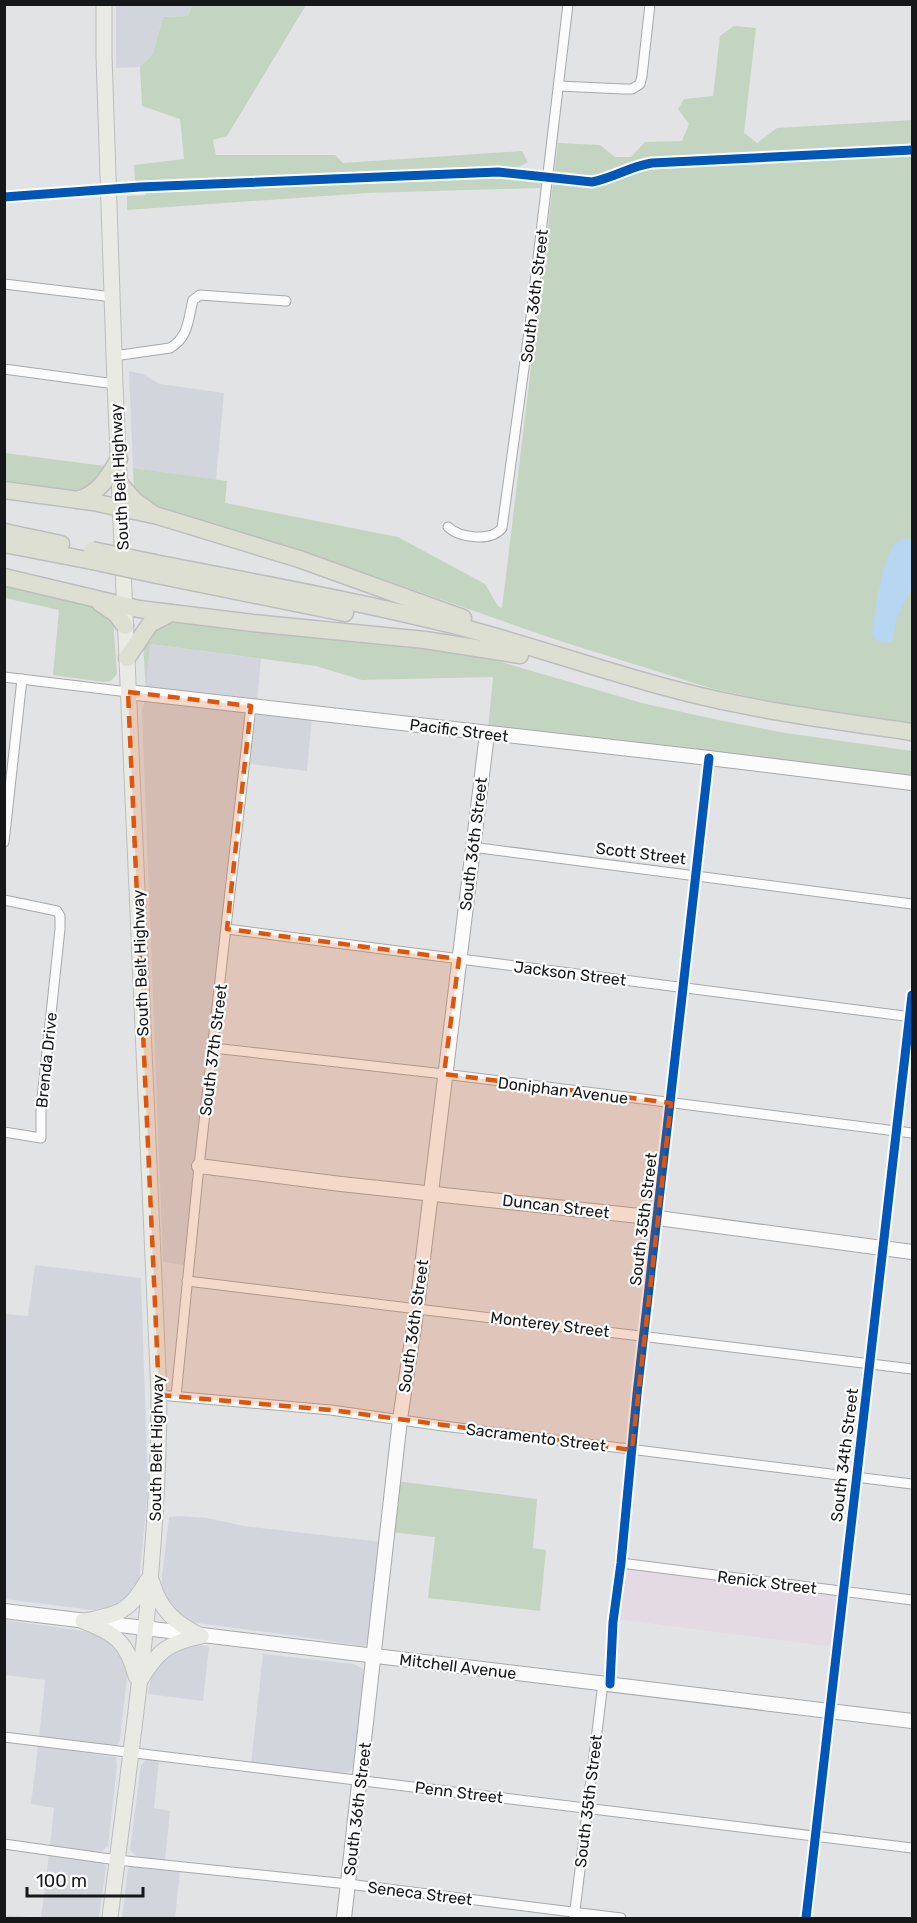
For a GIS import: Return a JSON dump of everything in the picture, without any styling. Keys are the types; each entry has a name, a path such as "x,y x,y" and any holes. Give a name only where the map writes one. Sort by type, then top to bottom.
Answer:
{"highway":[{"path":"77,500 96,491 119,459"},
{"path":"120,484 143,508 158,516"},
{"path":"4,490 77,500 158,516 298,559 525,639 562,656"},
{"path":"4,532 92,556"},
{"path":"4,544 92,556 156,569 397,624 520,655 684,704 724,713 912,743"},
{"path":"156,569 399,612 562,656 682,692 751,708 912,732"},
{"path":"4,577 95,599 171,613 425,640 520,655"},
{"path":"95,599 116,614 125,626"},
{"path":"127,658 150,624 171,613"}],"main road":[{"name":"South Belt Highway","path":"104,4 104,68 115,384 159,1395 156,1512 151,1573 110,1918"},
{"path":"83,1621 114,1615 127,1609 136,1600 151,1573"},
{"path":"151,1573 162,1609 171,1618 201,1636"},
{"path":"83,1621 102,1628 120,1640 131,1659 138,1684"},
{"path":"138,1684 156,1655 174,1643 201,1636"}],"street":[{"name":"South 36th Street","path":"448,527 454,532 476,536 491,536 502,528 518,421 568,4"},
{"path":"559,86 623,89 639,84 642,76 650,4"},
{"path":"4,284 112,297"},
{"path":"114,356 170,348 178,343 186,332 193,300 200,295 286,301"},
{"path":"4,369 115,384"},
{"name":"Pacific Street","path":"4,677 912,783"},
{"path":"4,843 22,679"},
{"name":"South 37th Street","path":"176,1396 199,1166 251,706"},
{"name":"South 36th Street","path":"344,1918 400,1419 417,1307 487,734"},
{"name":"South 35th Street","path":"574,1916 621,1563 644,1336 709,758"},
{"name":"Scott Street","path":"472,847 912,904"},
{"name":"Brenda Drive","path":"4,900 57,911 60,916 41,1108 41,1138 4,1132"},
{"name":"Jackson Street","path":"227,928 911,1017"},
{"name":"South 34th Street","path":"806,1918 912,995"},
{"name":"Doniphan Avenue","path":"213,1048 444,1074 912,1133"},
{"name":"Duncan Street","path":"199,1166 341,1184 658,1218 912,1252"},
{"name":"Monterey Street","path":"187,1281 417,1307 912,1369"},
{"name":"Sacramento Street","path":"159,1395 331,1410 912,1484"},
{"name":"Renick Street","path":"621,1563 912,1600"},
{"name":"Mitchell Avenue","path":"4,1611 912,1721"},
{"name":"Penn Street","path":"4,1737 912,1848"},
{"name":"Seneca Street","path":"4,1844 117,1860 348,1884 574,1916 621,1918"}],"highlighted area":[{"path":"128,692 251,706 227,929 459,959 444,1074 671,1103 632,1450 331,1410 159,1395"}],"shaded area":[{"path":"116,5 192,5 188,16 163,17 153,54 140,67 116,68"},
{"path":"129,371 143,374 160,384 224,393 216,480 133,468"},
{"path":"150,644 261,659 257,702 146,689"},
{"path":"145,700 244,711 245,716 184,1265 163,1262 142,711"},
{"path":"256,713 312,717 307,771 249,764"},
{"path":"35,1265 141,1278 148,1490 139,1580 126,1604 100,1611 5,1599 5,1314 28,1316"},
{"path":"178,1516 383,1542 369,1644 362,1646 189,1622 162,1598 162,1576 169,1517"},
{"path":"630,1569 835,1595 839,1602 833,1647 617,1619 623,1571"},
{"path":"5,1620 108,1636 128,1668 118,1744 112,1746 39,1738 45,1680 5,1675"},
{"path":"193,1644 209,1647 203,1701 148,1694 152,1670 161,1655"},
{"path":"263,1654 354,1664 363,1669 364,1681 353,1768 350,1771 341,1773 251,1763"},
{"path":"38,1746 116,1757 117,1766 108,1846 101,1852 50,1846 54,1808 31,1804"},
{"path":"147,1759 159,1760 154,1808 170,1811 165,1861 138,1857 130,1850 141,1765"},
{"path":"49,1854 99,1860 104,1863 106,1867 99,1918 41,1918"},
{"path":"130,1866 180,1871 175,1918 122,1918"},
{"path":"4,1915 41,1918 5,1918"}],"green space":[{"path":"192,5 306,5 227,136 213,140 216,155 335,155 343,163 522,151 528,162 517,168 370,173 369,180 471,177 541,181 540,188 367,193 127,210 127,196 145,195 144,182 135,181 134,165 184,159 180,119 142,106 140,67 153,54 163,17 188,16"},
{"path":"734,26 756,28 744,133 757,143 777,128 912,120 912,723 784,704 710,688 557,640 305,552 230,529 158,511 134,489 133,468 227,481 225,503 398,537 485,584 498,606 502,608 558,143 600,145 615,157 631,157 645,142 682,141 689,124 678,109 684,99 713,96 720,36"},
{"path":"5,453 105,466 97,483 89,488 52,490 5,482"},
{"path":"5,583 96,605 113,619 117,674 111,681 103,682 53,675 59,610 5,598"},
{"path":"164,620 412,644 477,655 642,703 718,720 786,733 912,751 912,780 488,729 493,677 362,680 316,666 150,644 146,689 143,645"},
{"path":"396,1481 537,1499 533,1548 546,1550 540,1611 428,1598 435,1537 391,1532"}],"water":[{"path":"903,539 912,539 912,589 896,620 893,641 880,642 872,633 884,569 892,547"}],"cycle path":[{"path":"4,197 140,187 498,172 592,182 652,163 912,150"},
{"path":"610,1684 613,1622 637,1394 709,758"},
{"path":"806,1918 912,995"}]}
